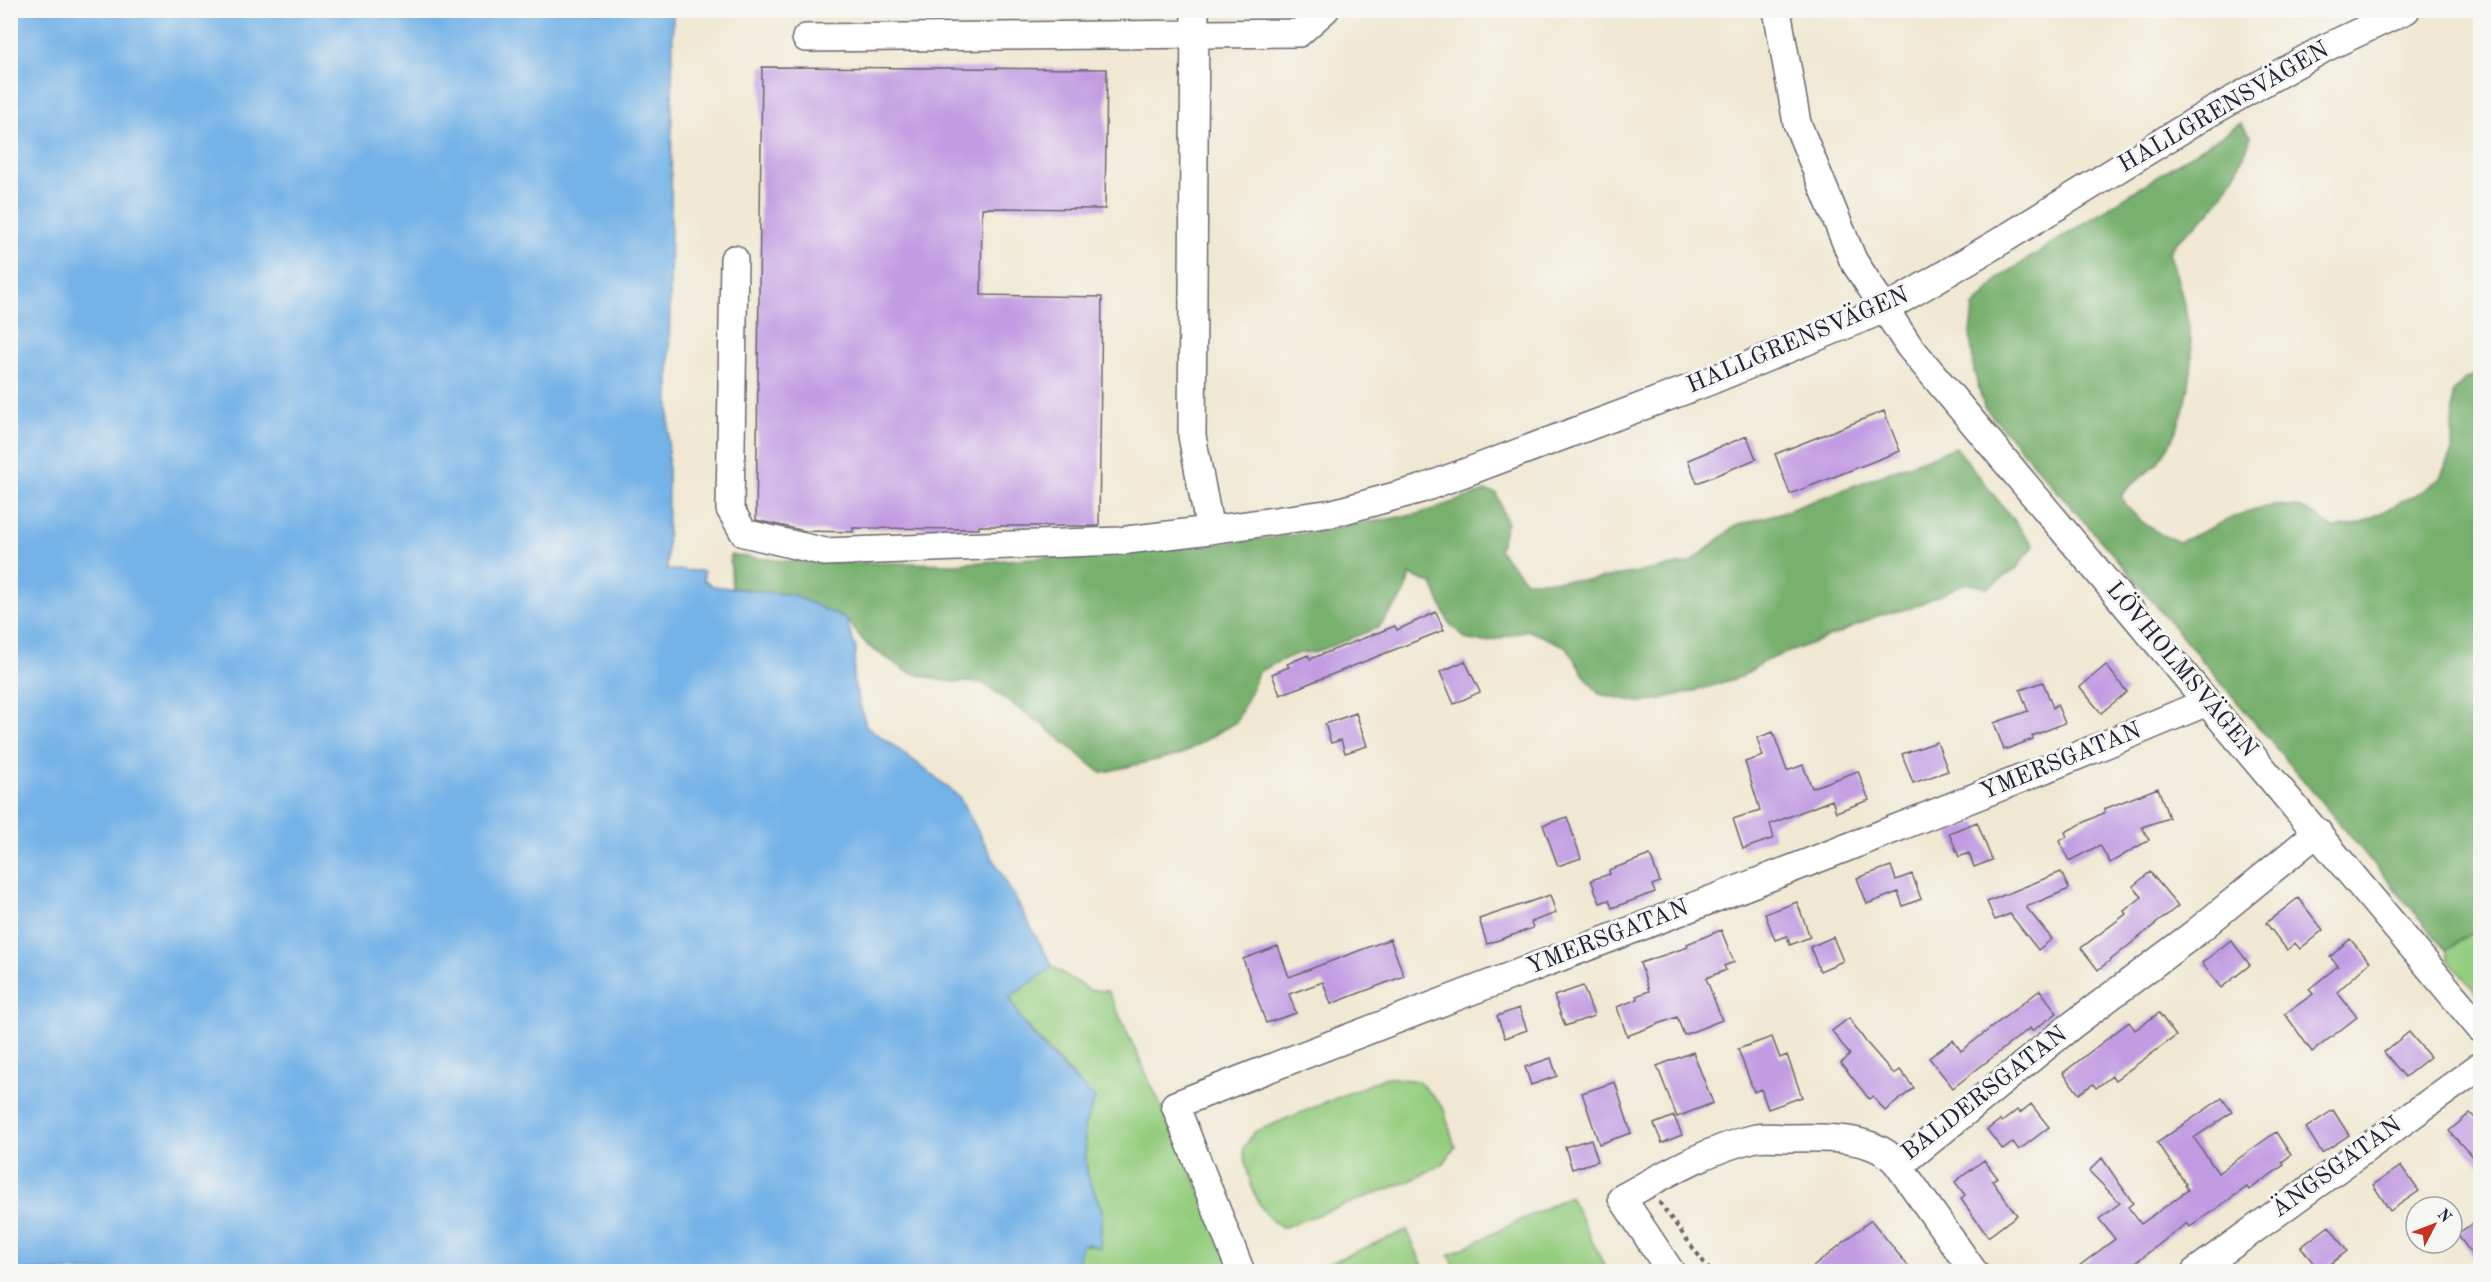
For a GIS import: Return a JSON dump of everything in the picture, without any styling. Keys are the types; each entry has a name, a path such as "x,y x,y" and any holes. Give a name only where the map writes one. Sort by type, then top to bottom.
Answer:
{"street":[{"path":"806,38 1195,21 1299,33 1325,10"},
{"name":"LÖVHOLMSVÄGEN","path":"1777,10 1797,123 1852,260 1909,346 2481,1028"},
{"name":"HALLGRENSVÄGEN","path":"734,259 730,509 744,533 825,552 1119,541 1333,513 1421,489 1710,381 1885,309 1996,244 2204,116 2325,48 2406,10"},
{"path":"1195,21 1192,436 1210,530"},
{"name":"YMERSGATAN","path":"1241,1272 1175,1105 1405,1015 1781,873 2103,746 2207,702"},
{"name":"BALDERSGATAN","path":"1671,1272 1622,1198 1686,1163 1757,1138 1831,1137 1866,1144 1894,1159 1899,1166 2071,1026 2195,933 2318,832"},
{"name":"ÄNGSGATAN","path":"2194,1272 2481,1066"},
{"path":"1899,1166 1974,1272"}],"path":[{"path":"1648,1184 1711,1272"}],"green space":[{"path":"2241,123 2251,136 2233,176 2209,213 2178,240 2169,252 2184,305 2192,348 2186,400 2178,426 2158,462 2121,496 2138,518 2179,542 2251,510 2281,505 2302,508 2333,528 2359,524 2421,492 2440,478 2452,451 2453,392 2466,379 2480,372 2480,928 2446,950 2122,565 1984,407 1974,371 1970,333 1973,307 2000,277"},
{"path":"1956,447 2034,546 2015,570 1987,588 1966,583 1911,608 1877,616 1765,661 1741,677 1643,703 1599,694 1581,671 1567,647 1527,630 1486,642 1467,640 1449,623 1432,584 1410,575 1404,595 1378,628 1314,653 1293,655 1258,672 1236,722 1182,754 1101,773 1044,726 982,683 943,681 908,672 868,646 846,619 819,608 752,589 732,588 730,555 786,561 955,564 1225,543 1279,537 1418,514 1485,491 1496,493 1507,522 1499,550 1526,581 1591,580 1690,563 1735,526 1789,510"},
{"path":"2480,928 2480,997 2449,961 2446,950"},
{"path":"1053,967 1089,990 1108,991 1211,1214 1233,1271 1078,1271 1082,1244 1100,1247 1102,1209 1087,1175 1084,1126 1094,1099 1018,1017 1010,997"},
{"path":"1387,1077 1418,1081 1443,1107 1455,1147 1444,1163 1412,1180 1282,1228 1265,1213 1250,1183 1243,1149 1254,1132"},
{"path":"1570,1196 1607,1271 1457,1271 1449,1255"},
{"path":"1407,1230 1425,1271 1310,1271"}],"water":[{"path":"10,11 673,11 667,570 704,571 704,580 712,586 793,595 846,619 856,649 853,679 866,726 927,770 959,797 1053,967 1010,997 1016,1011 1035,1038 1095,1099 1084,1126 1087,1175 1102,1209 1100,1248 1088,1244 1082,1245 1078,1271 11,1271"}],"building":[{"path":"762,67 1107,69 1105,209 982,208 981,295 1102,297 1099,526 979,526 979,529 853,528 853,532 805,531 756,520"},
{"path":"1884,411 1900,451 1790,494 1775,454"},
{"path":"1747,436 1756,459 1697,483 1688,460"},
{"path":"1436,612 1444,630 1280,695 1272,674 1289,667 1287,664 1308,655 1310,659 1395,626 1397,630"},
{"path":"1465,661 1480,692 1454,704 1440,672"},
{"path":"2106,665 2127,692 2101,713 2080,687"},
{"path":"2043,682 2053,708 2057,704 2065,723 2004,750 1994,723 2028,711 2020,690"},
{"path":"1356,713 1367,746 1345,753 1341,740 1331,743 1325,724"},
{"path":"1773,732 1787,771 1803,765 1812,788 1858,771 1869,800 1836,812 1832,800 1770,824 1774,838 1743,849 1733,819 1760,810 1745,762 1763,756 1757,738"},
{"path":"1937,742 1948,771 1913,783 1902,754"},
{"path":"2158,788 2169,818 2142,827 2149,840 2110,863 2100,845 2069,861 2059,841 2067,837 2065,832 2105,812 2104,809"},
{"path":"1567,817 1581,858 1558,866 1543,825"},
{"path":"1977,822 1992,860 1974,867 1969,853 1959,857 1949,833"},
{"path":"1650,855 1660,882 1652,885 1655,892 1612,908 1609,900 1600,903 1591,880 1610,874 1609,870"},
{"path":"1891,866 1896,880 1912,874 1921,899 1903,906 1898,892 1867,904 1857,878"},
{"path":"2061,872 2069,889 2026,907 2052,939 2038,950 2010,914 1995,920 1987,902"},
{"path":"2150,872 2178,906 2098,970 2081,948 2126,914 2124,911 2142,897 2133,886"},
{"path":"1550,895 1556,913 1531,922 1533,928 1487,944 1479,919"},
{"path":"2298,898 2323,930 2300,949 2295,943 2287,950 2266,923"},
{"path":"1797,902 1810,937 1790,945 1787,936 1775,940 1765,914"},
{"path":"1721,930 1734,962 1724,966 1726,970 1706,978 1722,1020 1684,1035 1677,1017 1627,1036 1617,1007 1638,999 1636,996 1649,991 1640,963 1688,947 1687,944"},
{"path":"1833,937 1843,961 1820,971 1810,947"},
{"path":"1390,939 1404,976 1331,1004 1323,982 1289,994 1296,1013 1266,1023 1243,959 1278,946 1289,977"},
{"path":"2350,939 2370,962 2337,992 2357,1017 2312,1052 2285,1014 2313,994 2309,989 2338,966 2330,957"},
{"path":"2231,940 2250,965 2221,988 2202,963"},
{"path":"1583,986 1594,1016 1565,1026 1554,996"},
{"path":"2040,990 2057,1013 2032,1031 2030,1028 1953,1088 1929,1058 1953,1040 1961,1051"},
{"path":"1519,1008 1527,1030 1505,1038 1497,1016"},
{"path":"2159,1013 2176,1036 2115,1080 2112,1076 2096,1088 2093,1084 2079,1094 2063,1073 2129,1022 2135,1030"},
{"path":"1849,1018 1894,1074 1900,1070 1914,1088 1885,1111 1873,1096 1869,1099 1841,1063 1850,1055 1832,1031"},
{"path":"2409,1032 2430,1057 2405,1077 2384,1052"},
{"path":"1772,1037 1780,1058 1787,1055 1802,1097 1768,1109 1761,1089 1754,1092 1738,1049"},
{"path":"1693,1052 1713,1103 1677,1117 1657,1066"},
{"path":"1551,1058 1557,1076 1531,1085 1525,1067"},
{"path":"1615,1082 1631,1133 1599,1144 1582,1093"},
{"path":"2222,1098 2232,1112 2194,1138 2218,1173 2276,1132 2291,1155 2282,1162 2284,1165 2249,1190 2247,1187 2190,1227 2187,1223 2123,1272 2071,1272 2115,1239 2099,1219 2120,1203 2089,1171 2102,1158 2133,1203 2128,1207 2141,1224 2188,1190 2157,1143"},
{"path":"2031,1104 2049,1127 2019,1150 2013,1142 2003,1150 1987,1130 2017,1110 2020,1113"},
{"path":"2333,1110 2349,1135 2322,1153 2306,1128"},
{"path":"2470,1113 2481,1124 2481,1166 2449,1131"},
{"path":"1674,1116 1682,1135 1662,1143 1654,1124"},
{"path":"1591,1139 1598,1161 1572,1169 1565,1147"},
{"path":"1984,1160 1997,1177 1992,1181 2017,1215 1988,1237 1961,1199 1965,1195 1955,1182"},
{"path":"2401,1166 2419,1191 2413,1195 2404,1195 2404,1201 2390,1211 2373,1185"},
{"path":"2481,1218 2481,1267 2464,1244 2464,1229"},
{"path":"1871,1220 1913,1272 1807,1272"},
{"path":"2329,1226 2347,1251 2320,1272 2301,1247"}]}
